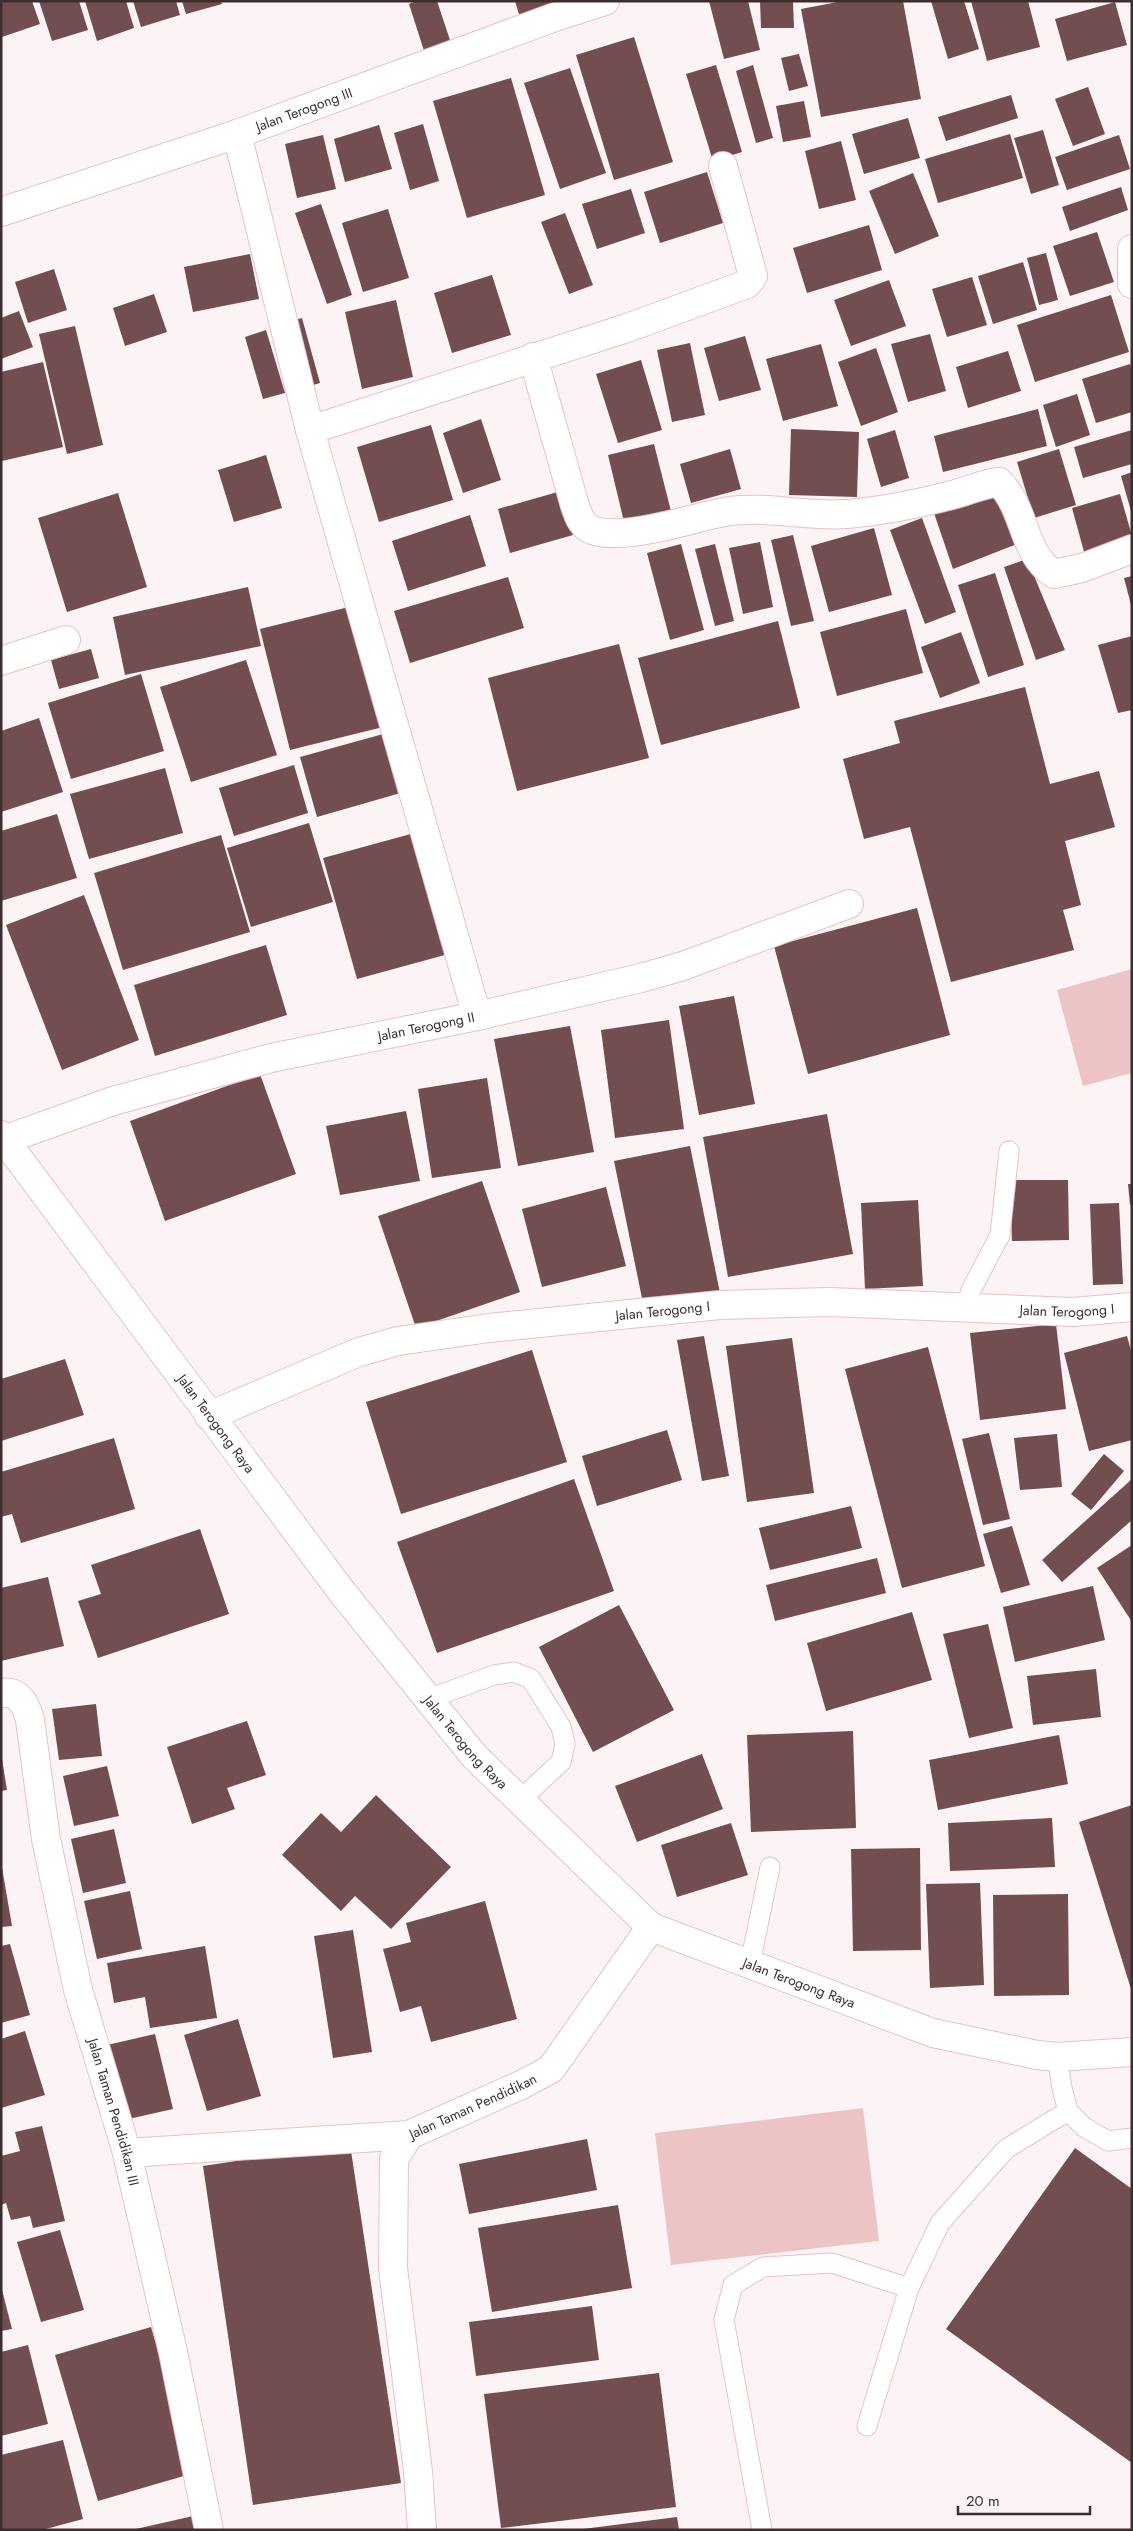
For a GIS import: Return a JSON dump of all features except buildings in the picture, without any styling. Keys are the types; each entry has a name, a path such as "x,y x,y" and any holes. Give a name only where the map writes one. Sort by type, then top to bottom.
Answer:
{"street":[{"name":"Jalan Terogong III","path":"1,212 237,134 555,17 605,1"},
{"path":"237,134 310,430 477,1016"},
{"path":"310,430 627,328 737,289 752,280 753,276 723,166"},
{"path":"1132,249 1132,284"},
{"path":"533,357 574,506 581,521 589,528 600,532 612,533 659,528 730,511 845,514 879,510 912,505 983,484 1000,482 1010,494 1032,548 1043,566 1054,574 1082,568 1132,549"},
{"path":"1,661 66,640"},
{"name":"Jalan Terogong II","path":"2,1139 113,1101 271,1058 477,1016 641,978 683,966 850,904"},
{"name":"Jalan Terogong Raya","path":"2,1139 342,1592 475,1757 651,1927 933,2033 1037,2055 1056,2057 1132,2052"},
{"name":"Jalan Terogong I","path":"209,1416 359,1352 398,1341 480,1329 720,1305 829,1302 1073,1312 1132,1307"},
{"name":"Jalan Taman Pendidikan III","path":"10,1694 26,1707 30,1720 46,1839 78,1990 127,2154 173,2352 209,2530"},
{"name":"Jalan Taman Pendidikan","path":"422,2530 418,2471 393,2268 394,2159 409,2135 523,2084 551,2069 651,1927"},
{"path":"127,2154 409,2135"}],"lane":[{"path":"966,1308 971,1290 1000,1235 1009,1151"},
{"path":"428,1699 494,1675 514,1672 531,1679 561,1727 565,1744 561,1762 520,1800"},
{"path":"750,1964 770,1867"},
{"path":"1056,2057 1068,2111 1084,2127 1108,2141 1132,2138"},
{"path":"867,2426 909,2288 940,2223 1006,2149 1068,2111"},
{"path":"762,2530 724,2320 733,2285 763,2267 832,2263 909,2288"}],"shaded area":[{"path":"1132,969 1132,1073 1083,1086 1057,990"},
{"path":"863,2108 879,2241 671,2265 655,2133"}]}
